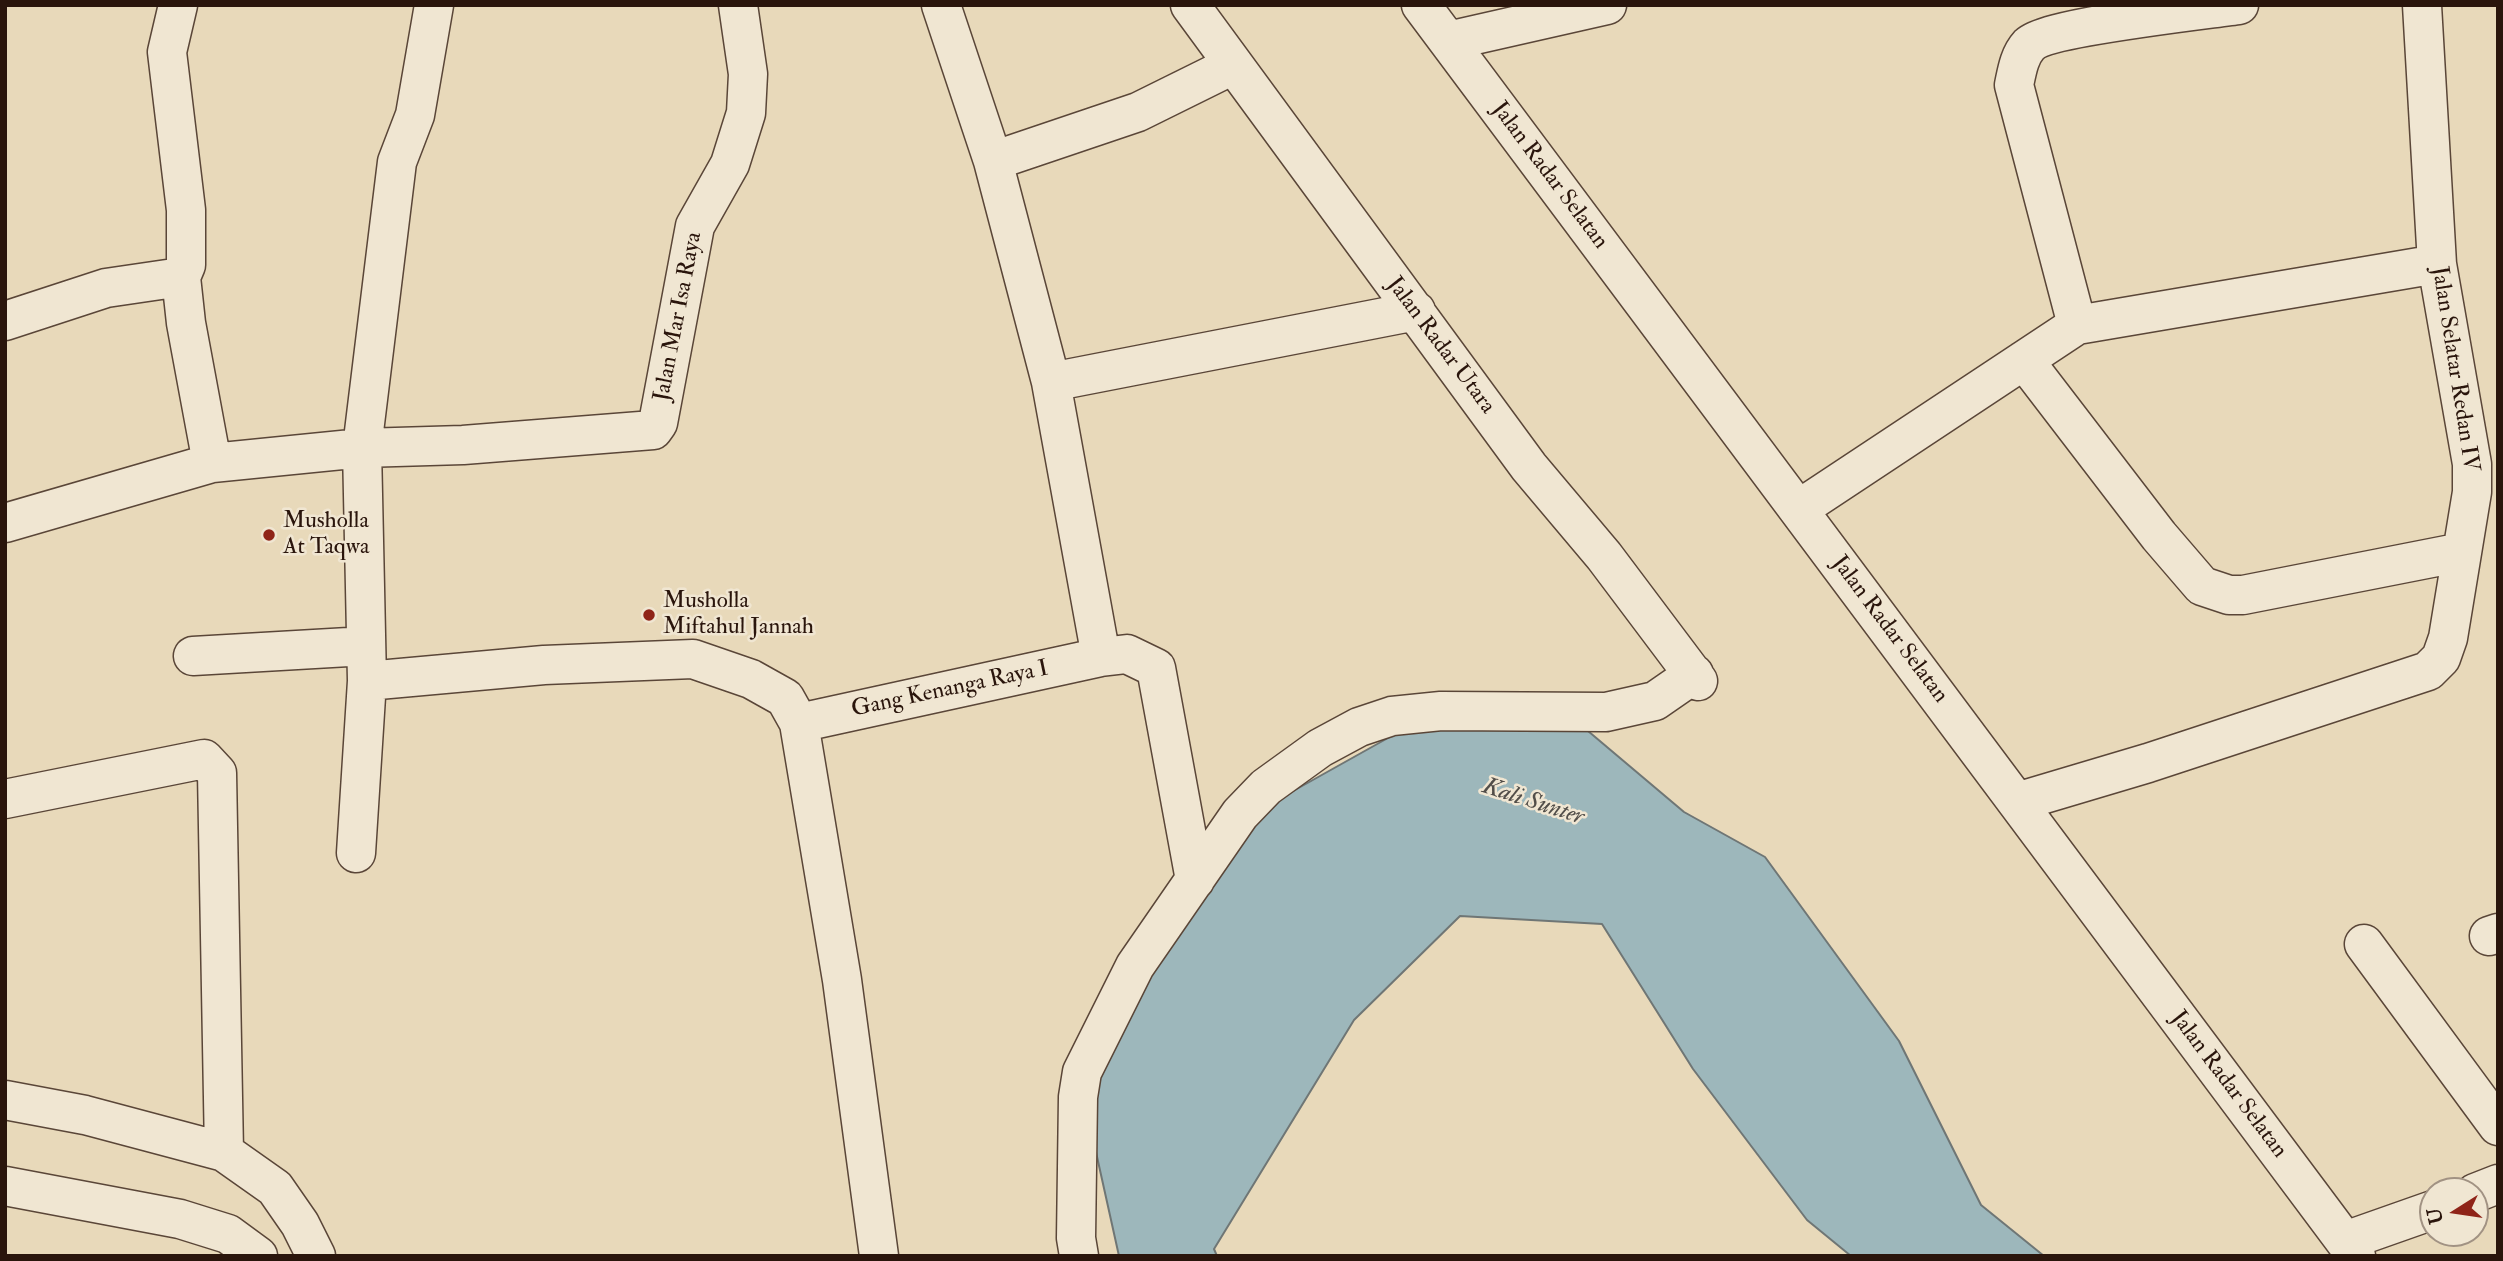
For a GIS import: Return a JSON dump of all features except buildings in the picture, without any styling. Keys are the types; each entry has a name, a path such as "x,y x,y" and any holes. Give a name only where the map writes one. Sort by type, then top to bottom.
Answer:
{"street":[{"path":"178,5 167,52 186,211 186,265 181,277 186,323 212,463"},
{"path":"356,853 367,664 362,448 397,162 415,115 434,5"},
{"name":"Jalan Mar Isa Raya","path":"362,448 463,445 653,430 658,423 669,373 695,226 730,164 746,113 748,74 738,5"},
{"path":"941,5 993,161 1051,382 1101,657"},
{"name":"Jalan Radar Utara","path":"1190,5 1529,467 1604,556 1696,677 1637,707 1606,712 1441,711 1392,716 1359,727 1320,748 1266,787 1240,814 1195,880"},
{"name":"Jalan Radar Selatan","path":"1421,5 2351,1248"},
{"path":"1448,41 1607,5"},
{"path":"2077,325 2014,85 2018,63 2030,44 2064,32 2239,5"},
{"name":"Jalan Selatar Redan IV","path":"2017,802 2148,763 2428,671 2441,658 2448,638 2472,492 2472,464 2437,264 2422,5"},
{"path":"993,161 1138,112 1233,65"},
{"path":"1799,509 2077,325 2437,264"},
{"path":"5,321 106,288 181,277"},
{"path":"1051,382 1416,311"},
{"path":"2024,360 2158,537 2202,586 2229,595 2244,595 2462,552"},
{"path":"5,523 212,463 362,448"},
{"name":"Gang Kenanga Raya I","path":"799,723 1101,657 1127,654 1156,668 1195,880"},
{"path":"194,656 367,664 544,665 693,659 751,679 785,698 799,723 842,980 879,1256"},
{"path":"5,799 205,759 216,773 224,1152"},
{"path":"1079,1256 1076,1238 1078,1097 1082,1072 1135,967 1195,880"},
{"path":"2364,944 2498,1126"},
{"path":"5,1100 85,1115 224,1152 275,1188 300,1224 316,1256"},
{"path":"5,1186 180,1219 228,1234 258,1256"},
{"path":"2351,1248 2419,1216"}],"water":[{"name":"Kali Sunter","path":"1413,724 1588,731 1684,812 1765,857 1899,1041 1981,1205 2044,1256 1851,1256 1807,1220 1693,1069 1602,924 1460,916 1354,1020 1214,1249 1217,1256 1119,1256 1082,1089 1135,982 1252,814"}],"place":[{"name":"Musholla At Taqwa","path":"269,535"},
{"name":"Musholla Miftahul Jannah","path":"649,615"}]}
